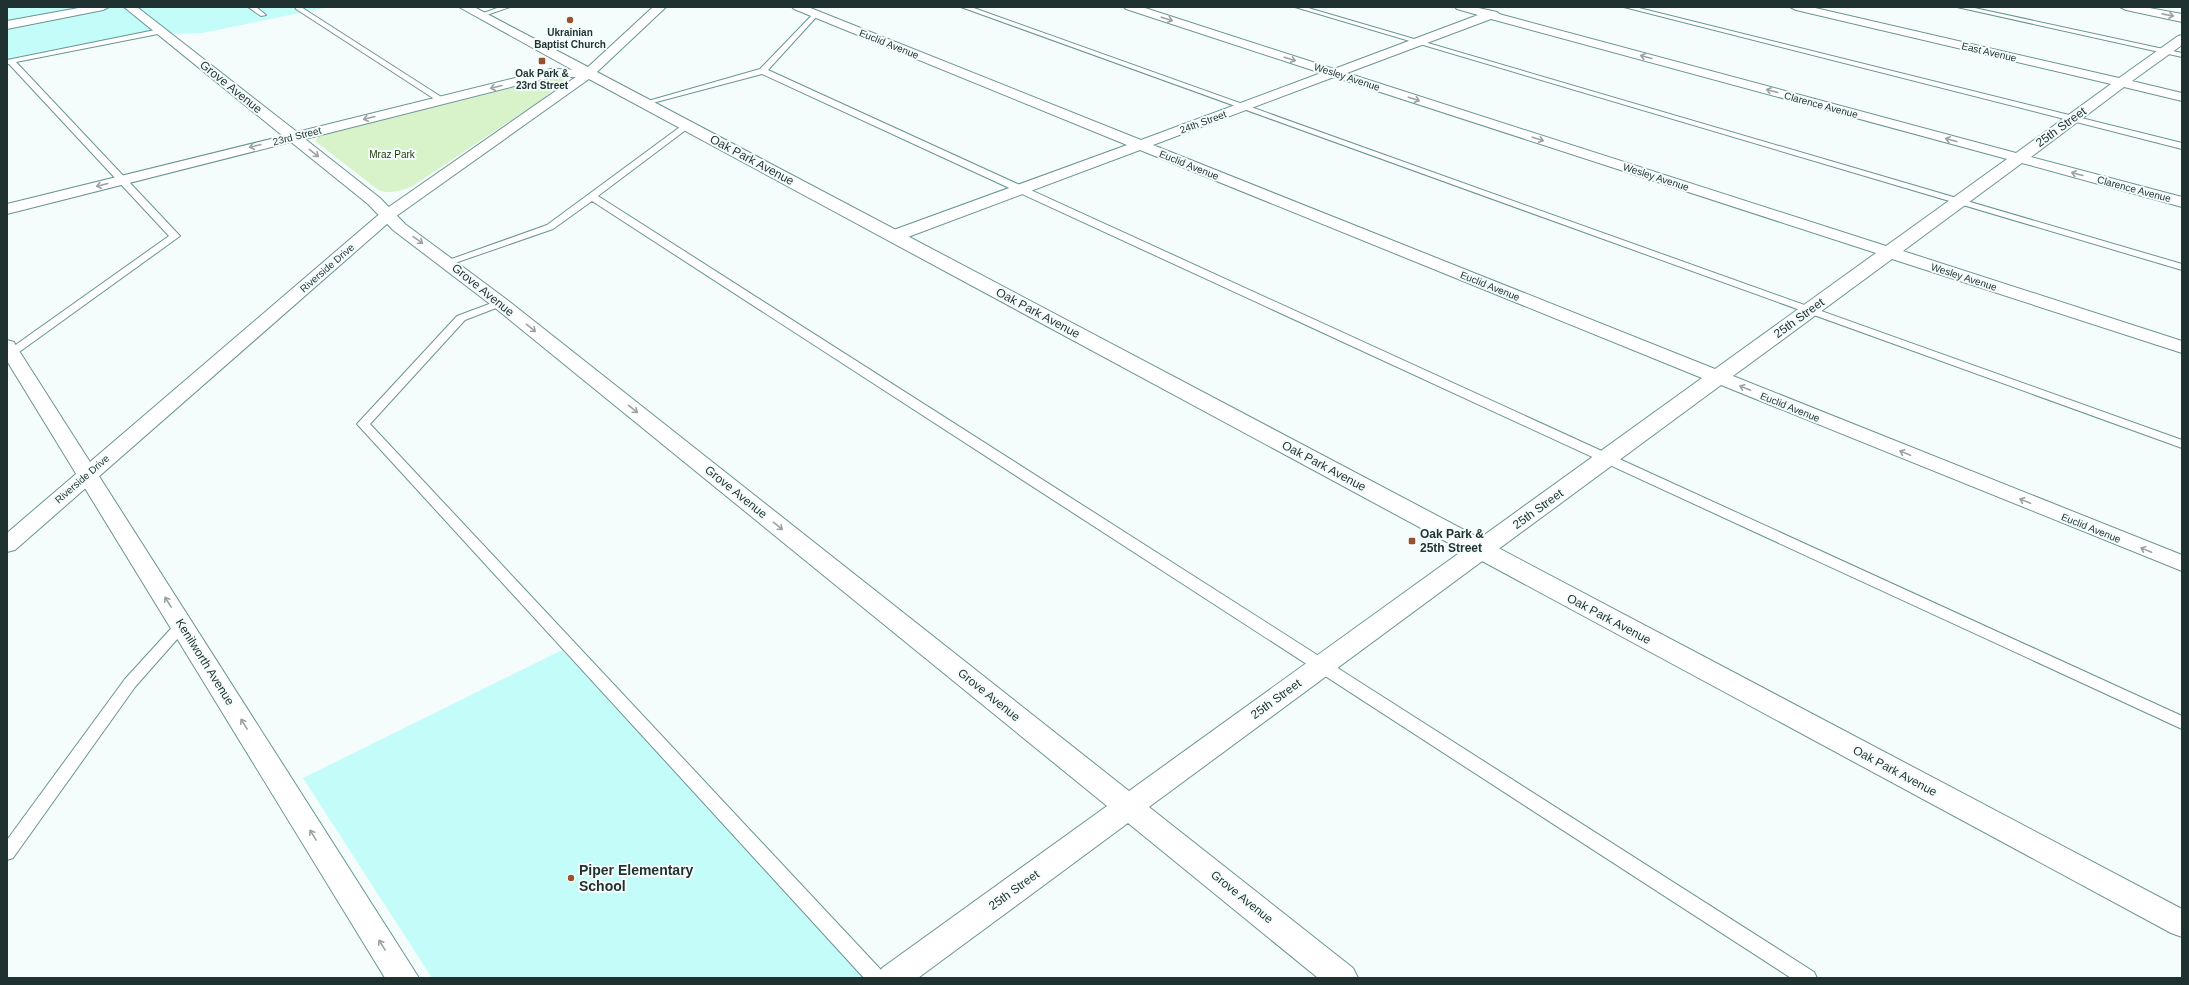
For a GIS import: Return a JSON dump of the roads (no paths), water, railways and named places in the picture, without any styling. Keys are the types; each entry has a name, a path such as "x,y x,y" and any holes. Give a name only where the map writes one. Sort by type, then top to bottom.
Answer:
{"street":[{"path":"7,25 102,7"},
{"name":"Grove Avenue","path":"130,7 389,214 399,227 448,262 500,303 1342,978"},
{"name":"Oak Park Avenue","path":"465,7 2182,924"},
{"name":"Riverside Drive","path":"7,545 87,474 389,214 589,73 660,7"},
{"name":"Wesley Avenue","path":"1130,7 2182,347"},
{"name":"Clarence Avenue","path":"1461,7 2182,202"},
{"name":"24th Street","path":"894,236 1511,7"},
{"name":"East Avenue","path":"1796,7 2182,96"},
{"path":"2126,7 2182,18"},
{"name":"Euclid Avenue","path":"807,9 1140,145 2182,564"},
{"name":"25th Street","path":"893,978 2073,118 2122,83 2176,49"},
{"name":"23rd Street","path":"7,209 551,73 589,73"},
{"name":"Kenilworth Avenue","path":"9,349 403,978"}],"lane":[{"path":"251,7 263,15"},
{"path":"481,15 507,7"},
{"path":"964,7 2182,444"},
{"path":"1298,7 2182,267"},
{"path":"1627,7 2182,146"},
{"path":"1960,7 2176,49"},
{"path":"298,8 442,100"},
{"path":"645,103 763,71 807,9"},
{"path":"9,61 161,32"},
{"path":"9,61 124,180 175,236 9,349"},
{"path":"763,71 2182,723"},
{"path":"448,262 550,227 688,126"},
{"path":"591,196 1320,667 1807,978"},
{"path":"500,303 461,318 363,424 876,978"},
{"path":"7,853 130,683 182,625"}],"place":[{"name":"Ukrainian Baptist Church","path":"570,20"},
{"name":"Oak Park & 23rd Street","path":"542,61"},
{"name":"Oak Park & 25th Street","path":"1412,541"},
{"name":"Piper Elementary School","path":"571,878"}],"park label":[{"name":"Mraz Park","path":"392,154"}]}
